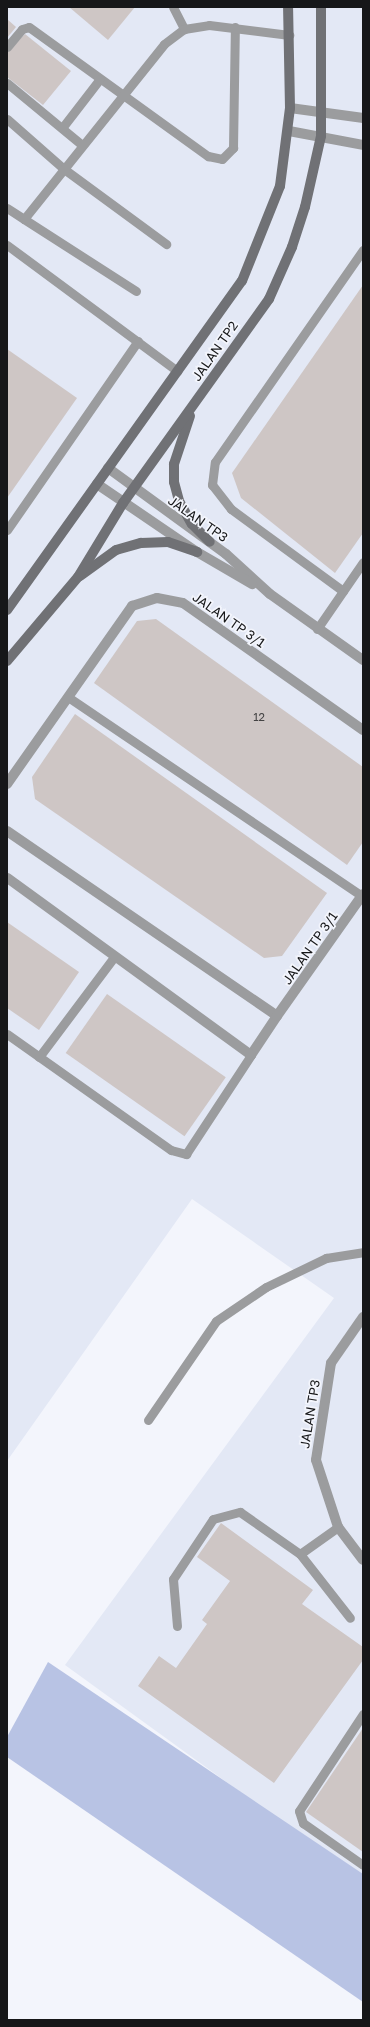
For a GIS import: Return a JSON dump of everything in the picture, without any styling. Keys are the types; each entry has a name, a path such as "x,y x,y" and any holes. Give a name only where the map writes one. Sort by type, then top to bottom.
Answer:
{"street":[{"name":"JALAN TP2","path":"7,610 242,281 280,186 289,131 288,7"},
{"name":"JALAN TP2","path":"7,662 78,577 123,503 269,299 303,214 321,136 322,7"},
{"path":"290,108 322,111 363,118"},
{"path":"289,131 363,145"},
{"path":"196,401 180,442 174,482 179,501 192,524 210,542"},
{"name":"JALAN TP3","path":"108,468 133,489 210,542 270,594 363,660"},
{"name":"JALAN TP3","path":"97,484 197,552 270,594"},
{"path":"78,577 116,550 141,543 168,542 197,552"},
{"name":"JALAN TP 3/1","path":"7,784 132,606 157,598 183,603 363,730"},
{"path":"7,831 277,1016"},
{"path":"7,878 251,1055"},
{"name":"JALAN TP 3/1","path":"251,1055 362,895"},
{"name":"JALAN TP3","path":"363,1317 331,1363 316,1460 338,1527 363,1560"}],"lane":[{"path":"174,7 184,29"},
{"path":"24,219 164,44 184,29 209,24 289,35"},
{"path":"7,47 22,28 29,27 99,80 208,156 222,159 233,148 234,28"},
{"path":"62,128 99,80"},
{"path":"7,83 82,145"},
{"path":"7,119 64,169 166,244"},
{"path":"7,208 136,291"},
{"path":"7,245 177,371"},
{"path":"343,591 231,509 212,485 215,462 363,250"},
{"path":"7,530 138,341"},
{"path":"318,629 363,562"},
{"path":"68,697 362,895"},
{"path":"39,1058 114,956"},
{"path":"7,1034 171,1150 186,1154 251,1055"},
{"path":"148,1420 216,1321 266,1288 326,1258 363,1252"},
{"path":"177,1626 173,1579 213,1519 240,1512 300,1554 350,1618"},
{"path":"300,1554 338,1527"},
{"path":"363,1714 299,1811 303,1823 363,1865"}],"shaded area":[{"path":"7,7 363,7 363,1881 65,1665 334,1298 192,1199 7,1461"},
{"path":"48,1662 363,1874 363,2002 7,1757 7,1737"}],"building":[{"path":"69,7 135,7 108,40"},
{"path":"7,19 16,27 7,38"},
{"path":"25,34 71,71 43,105 7,77 7,53"},
{"path":"363,285 363,533 335,573 241,498 232,473"},
{"path":"7,349 77,398 7,498"},
{"path":"156,619 363,767 363,842 347,865 94,683 137,621"},
{"path":"75,714 327,893 282,956 264,958 35,799 32,777"},
{"path":"7,922 79,972 39,1030 7,1008"},
{"path":"107,994 226,1077 184,1136 66,1053"},
{"path":"221,1523 313,1590 302,1604 363,1647 363,1660 274,1783 138,1686 159,1656 176,1668 207,1624 202,1620 230,1581 197,1557"},
{"path":"363,1728 363,1852 306,1812"}]}
